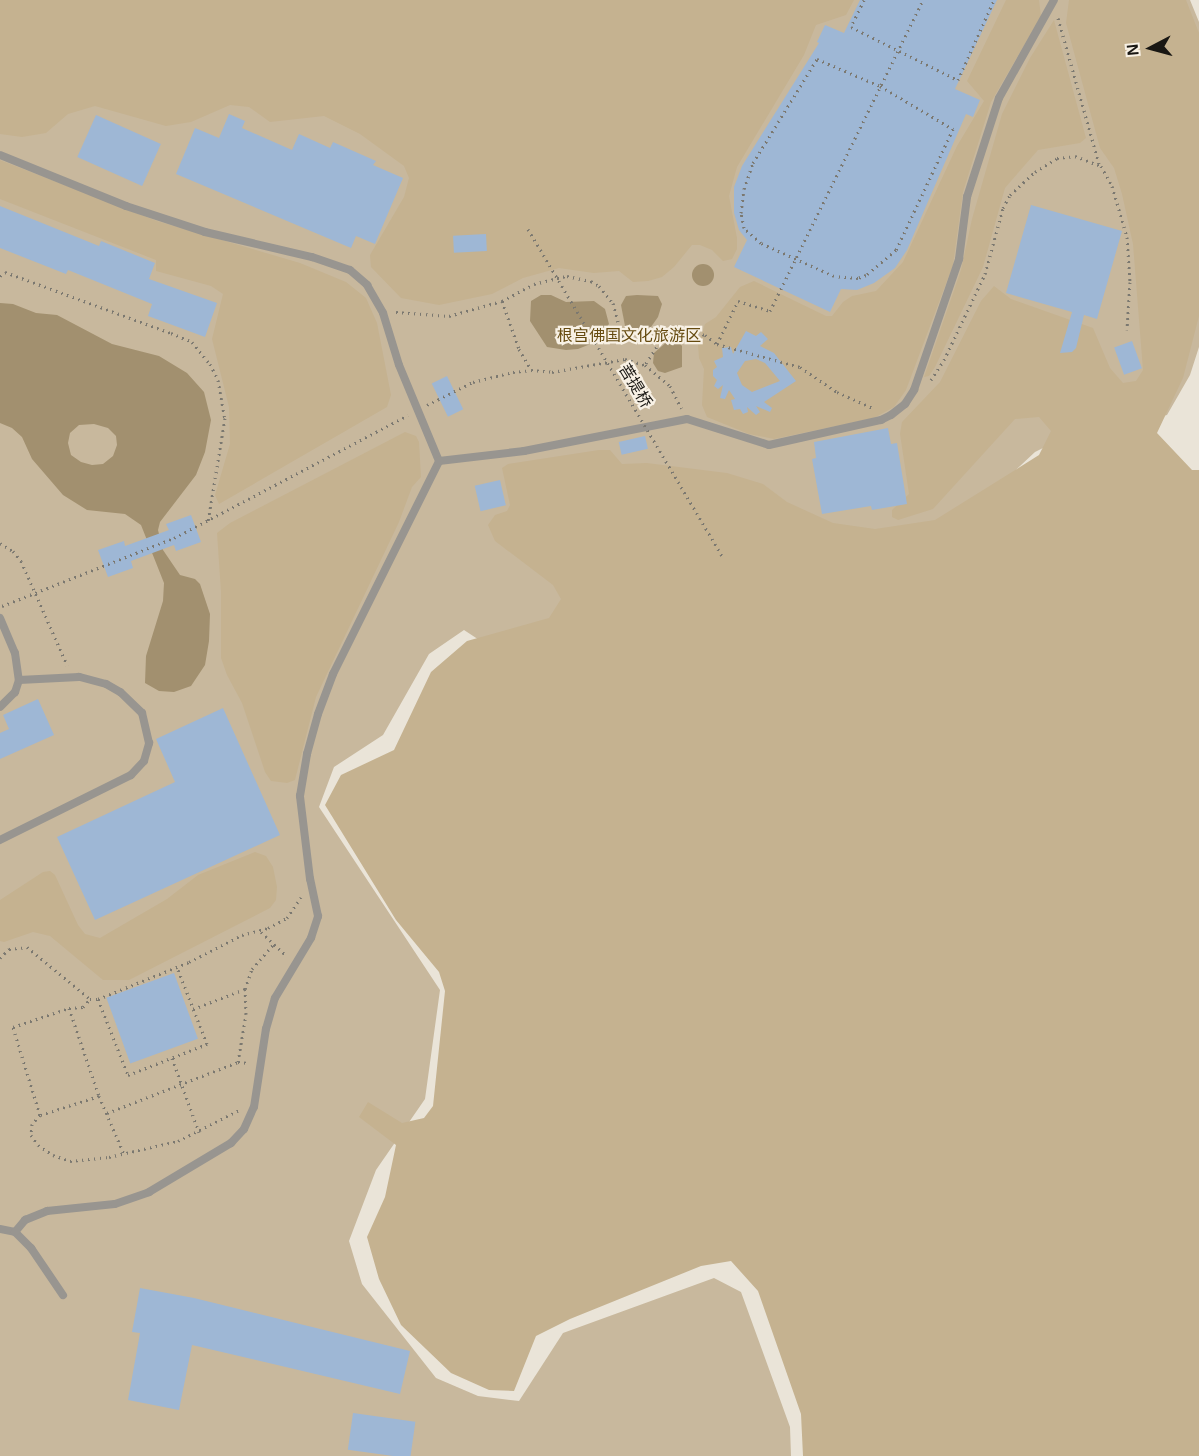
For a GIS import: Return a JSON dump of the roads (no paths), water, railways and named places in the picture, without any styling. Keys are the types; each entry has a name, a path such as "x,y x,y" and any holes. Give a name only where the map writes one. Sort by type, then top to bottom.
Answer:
{"lane":[{"path":"439,461 524,451 687,419 769,446 880,420 891,415 905,404 914,389 959,259 967,197 999,98 1053,1"},
{"path":"0,155 126,206 205,232 312,257 350,270 367,285 383,313 399,365 439,461 333,674 318,714 307,754 300,796 310,879 318,916 311,938 275,998 266,1029 256,1100 244,1129 231,1143 149,1191 115,1204 47,1211 25,1220 15,1232"},
{"path":"0,618 15,653 20,680 15,692 0,707"},
{"path":"0,840 131,775 141,766 147,753 147,731 142,713 120,692 98,680 68,678 20,680"},
{"path":"0,1229 15,1232 31,1248 63,1294"}],"park label":[{"name":"根宫佛国文化旅游区","path":"629,336"}]}
